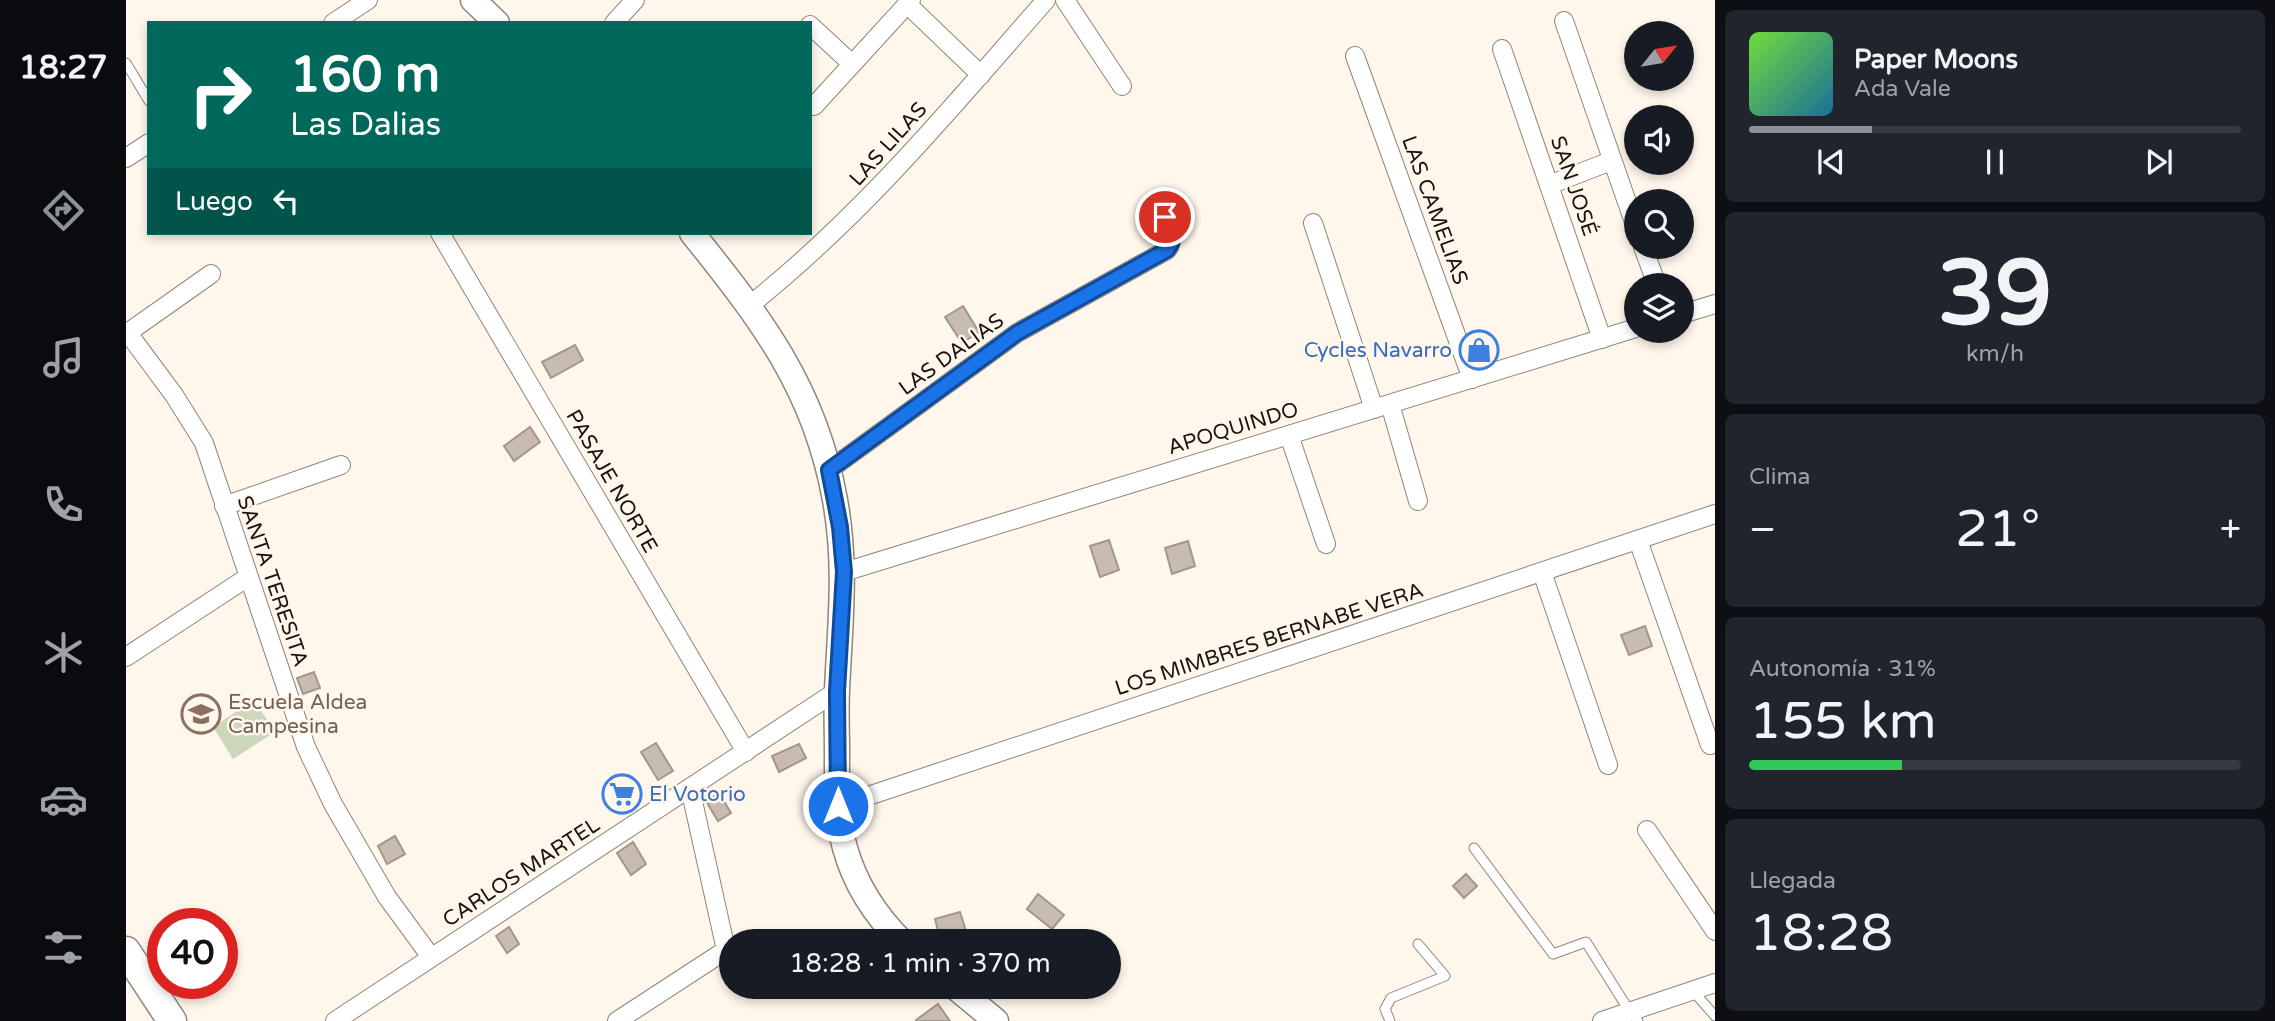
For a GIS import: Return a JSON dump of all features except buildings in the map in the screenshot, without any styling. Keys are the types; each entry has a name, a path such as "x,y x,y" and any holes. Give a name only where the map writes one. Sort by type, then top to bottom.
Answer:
{"main road":[{"path":"126,951 172,1021"}],"street":[{"path":"336,21 368,0"},
{"path":"616,21 635,0"},
{"name":"LAS LILAS","path":"750,305 846,222 903,162 1046,0"},
{"path":"1065,0 1122,86"},
{"path":"814,106 909,2 981,75"},
{"path":"1564,22 1624,196"},
{"path":"812,27 852,64"},
{"name":"SAN JOSÉ","path":"1502,49 1602,339"},
{"name":"LAS CAMELIAS","path":"1355,56 1472,379"},
{"path":"126,158 147,144"},
{"path":"1549,185 1611,161"},
{"name":"LAS DALIAS","path":"829,470 1017,333 1167,250 1174,235 1156,200"},
{"path":"1313,223 1418,501"},
{"name":"PASAJE NORTE","path":"441,235 746,751"},
{"path":"694,235 768,331 798,384 814,422 829,470 840,527 844,572 837,691 838,806 845,848 860,887 890,929"},
{"path":"127,333 211,274"},
{"path":"1694,310 1715,304"},
{"name":"APOQUINDO","path":"844,572 1624,332"},
{"name":"SANTA TERESITA","path":"127,333 174,395 204,443 306,747 328,795 387,897 431,957"},
{"path":"1289,435 1326,544"},
{"path":"224,506 341,465"},
{"name":"LOS MIMBRES BERNABE VERA","path":"838,806 1715,514"},
{"path":"1638,540 1710,745"},
{"path":"1542,572 1608,765"},
{"path":"126,657 248,578"},
{"name":"CARLOS MARTEL","path":"335,1021 837,691"},
{"path":"617,1021 726,950 690,788"},
{"path":"1647,830 1715,931"},
{"path":"1602,1021 1634,1016 1715,983"},
{"path":"969,999 996,1021"}],"lane":[{"path":"126,63 147,98"},
{"path":"1474,848 1553,954 1586,942 1634,1016"},
{"path":"1390,1021 1385,1009 1391,998 1444,976 1418,944"},
{"path":"1693,990 1715,1016"}],"green space":[{"path":"254,700 275,732 233,759 213,727"}],"place":[{"name":"Cycles Navarro","path":"1479,350"},
{"name":"Escuela Aldea Campesina","path":"201,714"},
{"name":"El Votorio","path":"622,794"}],"route":[{"path":"838,806 837,691 844,572 840,527 829,470 1017,333 1167,250 1174,235 1165,217"}]}
